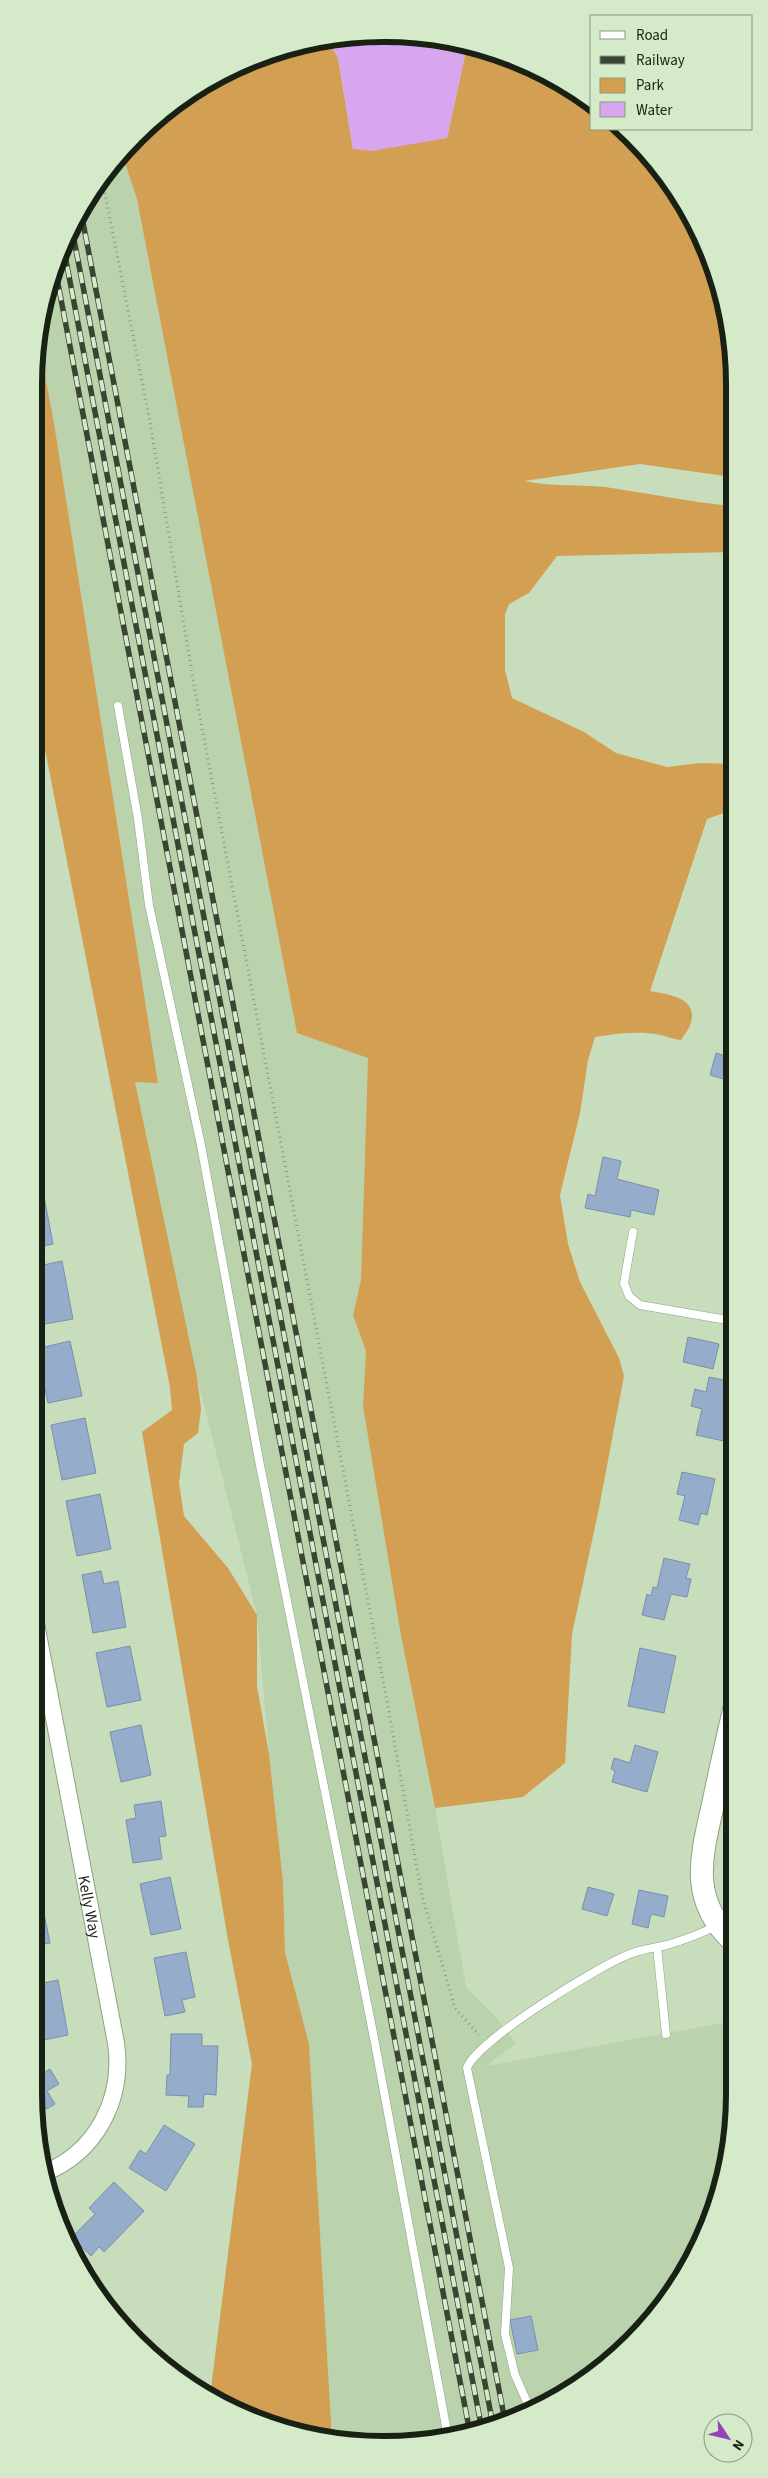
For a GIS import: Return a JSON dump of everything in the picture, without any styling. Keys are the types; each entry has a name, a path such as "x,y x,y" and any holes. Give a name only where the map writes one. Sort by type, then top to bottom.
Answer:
{"street":[{"name":"Kelly Way","path":"42,1655 116,2043 118,2065 112,2099 98,2130 75,2155 51,2169"},
{"path":"726,1748 701,1867 704,1895 718,1925 726,1934"}],"lane":[{"path":"118,706 138,819 149,904 201,1144 259,1460 373,2033 447,2430"},
{"path":"633,1232 624,1283 629,1296 640,1305 726,1320"},
{"path":"528,2404 515,2374 505,2334 509,2268 467,2068 470,2059 487,2042 596,1971 630,1954 696,1936 718,1925"},
{"path":"657,1946 666,2034"}],"path":[{"path":"104,188 150,422 194,691 386,1696 422,1896 455,2008 471,2029 487,2042"}],"shaded area":[{"path":"125,162 137,199 368,1058 361,1280 353,1315 366,1351 363,1406 400,1630 435,1808 466,1987 496,2017 516,2043 486,2066 726,2022 725,2116 719,2161 700,2225 668,2284 641,2319 609,2351 574,2378 515,2410 451,2429 429,2433 384,2436 332,2432 309,2044 285,1952 283,1881 269,1754 257,1615 188,1341 135,1082 158,1083 54,423 43,364 45,339 54,296 68,253 88,213"}],"green space":[{"path":"331,46 338,58 353,149 447,138 466,52 515,68 555,88 590,112 590,130 612,130 655,176 680,213 700,253 714,296 723,339 725,362 726,476 640,464 524,481 544,484 605,487 726,505 726,552 557,556 529,593 509,604 505,614 505,670 512,698 584,732 616,753 667,767 700,763 726,764 726,812 707,819 650,991 679,998 685,1002 690,1007 692,1014 691,1022 681,1040 640,1033 595,1037 588,1060 580,1113 560,1195 568,1244 580,1282 619,1358 624,1376 599,1508 572,1634 565,1763 523,1797 435,1808 400,1630 363,1406 366,1351 353,1315 361,1280 368,1058 297,1033 137,199 125,162 127,159 159,127 194,100 253,68 296,54"},
{"path":"43,364 54,423 158,1083 135,1082 197,1377 201,1409 198,1433 184,1444 179,1483 184,1516 228,1568 257,1615 257,1686 269,1754 283,1881 285,1952 309,2044 332,2432 296,2424 253,2410 211,2389 252,2064 228,1940 142,1432 172,1410 170,1387 42,734"}],"water":[{"path":"384,42 429,45 466,52 447,138 372,151 353,149 338,58 331,46"}],"building":[{"path":"716,1053 726,1056 726,1080 710,1075"},
{"path":"603,1157 621,1161 617,1179 659,1190 654,1215 631,1210 630,1217 585,1208 588,1194 595,1196"},
{"path":"42,1186 53,1244 42,1246"},
{"path":"62,1261 73,1319 42,1325 42,1265"},
{"path":"688,1337 719,1344 713,1369 683,1362"},
{"path":"70,1341 82,1396 48,1403 42,1376 42,1348"},
{"path":"709,1377 726,1381 726,1432 724,1441 696,1435 702,1409 691,1406 695,1389 706,1392"},
{"path":"85,1418 96,1473 62,1480 51,1425"},
{"path":"682,1472 715,1479 707,1515 701,1513 698,1525 679,1520 685,1496 677,1494"},
{"path":"100,1494 111,1549 77,1556 66,1501"},
{"path":"664,1558 690,1564 686,1578 691,1579 687,1597 671,1594 664,1620 642,1615 647,1594 651,1596 653,1587 657,1588"},
{"path":"101,1571 104,1584 118,1581 126,1627 93,1633 82,1575"},
{"path":"130,1646 141,1700 107,1707 96,1653"},
{"path":"640,1648 676,1656 664,1713 628,1706"},
{"path":"141,1725 151,1775 121,1782 110,1732"},
{"path":"635,1745 658,1752 647,1792 612,1782 615,1771 611,1769 614,1758 630,1763"},
{"path":"161,1801 166,1836 159,1837 162,1859 133,1863 126,1820 136,1818 134,1805"},
{"path":"170,1877 181,1929 151,1935 140,1884"},
{"path":"588,1887 614,1894 607,1916 582,1909"},
{"path":"639,1890 668,1896 664,1917 651,1914 648,1928 632,1924"},
{"path":"42,1904 50,1943 42,1944"},
{"path":"186,1952 195,1997 182,2000 185,2012 165,2016 154,1958"},
{"path":"58,1980 68,2035 42,2040 42,1983"},
{"path":"171,2034 202,2034 202,2046 218,2046 216,2095 204,2094 203,2107 188,2107 189,2096 166,2095 167,2075 170,2075"},
{"path":"50,2069 59,2084 47,2091 55,2104 43,2111 42,2094 42,2074"},
{"path":"164,2125 195,2144 166,2191 129,2168 140,2150 146,2154"},
{"path":"114,2182 144,2211 104,2252 99,2247 91,2256 73,2236 95,2214 89,2208"},
{"path":"531,2316 538,2350 517,2354 510,2320"}],"railway":[{"path":"83,223 504,2414"},
{"path":"74,241 492,2418"},
{"path":"66,260 480,2421"},
{"path":"58,284 468,2425"}]}
